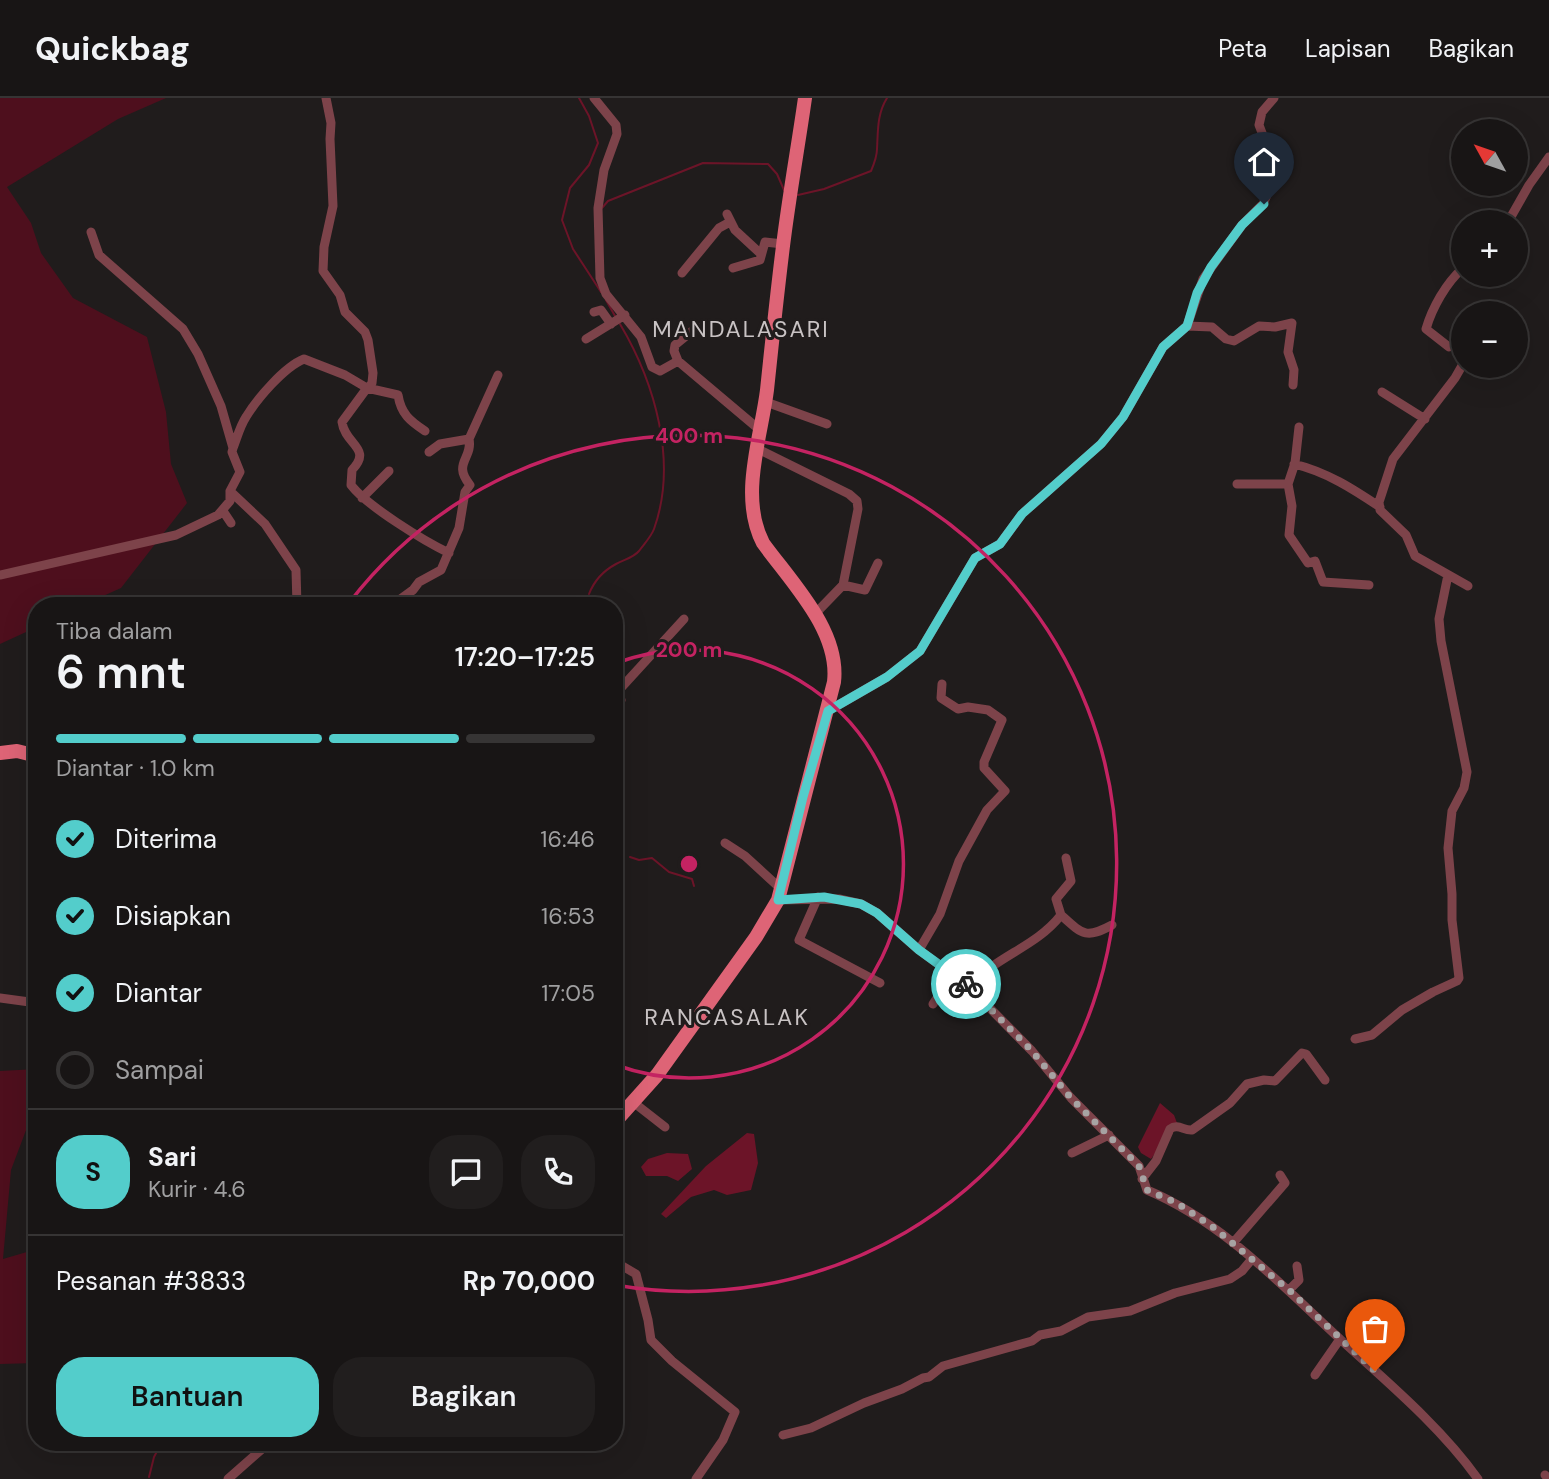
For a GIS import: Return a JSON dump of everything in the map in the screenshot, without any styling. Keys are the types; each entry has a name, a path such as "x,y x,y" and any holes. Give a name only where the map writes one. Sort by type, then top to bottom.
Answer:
{"main road":[{"path":"623,1113 657,1075 760,931 780,894 834,682 835,661 825,630 763,543 757,528 753,482 766,402 783,244 806,98"},
{"path":"0,753 17,751 28,754"}],"street":[{"path":"326,98 331,123 333,206 324,247 323,271 340,295 345,312 365,332 373,373 368,388 342,422 345,435 358,449 360,462 352,470 350,482 362,498 426,542 449,553"},
{"path":"594,98 616,125 617,134 604,170 598,208 600,278 617,320"},
{"path":"828,711 887,677 920,651 975,558 1000,544 1022,514 1101,444 1123,417 1163,347 1187,326 1203,279 1242,225 1264,204 1268,194 1269,151 1259,125 1262,112 1274,98"},
{"path":"1516,210 1549,157"},
{"path":"682,273 729,218 745,240 761,254"},
{"path":"91,232 99,254 183,329 198,354 221,406 233,448"},
{"path":"733,268 760,260 765,242 783,244"},
{"path":"1451,284 1430,316 1426,329 1451,346"},
{"path":"594,312 601,310 641,337 653,369 660,371 678,361"},
{"path":"586,339 617,320"},
{"path":"1187,326 1212,327 1230,341 1234,341 1259,326 1293,324 1288,352 1294,370 1293,385"},
{"path":"698,327 675,345 678,361 761,431"},
{"path":"0,575 176,535 223,511 230,501 230,491 240,472 232,452 245,418 281,375 299,361 312,360 368,388 398,395 401,410 406,417 425,431"},
{"path":"403,597 419,582 441,570 449,553 459,528 465,492 470,485 462,468 471,447 469,439 498,375"},
{"path":"1380,507 1384,483 1393,459 1453,378"},
{"path":"1382,392 1425,419"},
{"path":"766,402 827,424"},
{"path":"1299,427 1294,464 1288,484 1292,506 1289,536 1308,563 1315,561 1323,582 1369,585"},
{"path":"429,452 440,443 469,439"},
{"path":"758,449 828,483 857,501 858,509 843,585 814,615"},
{"path":"1294,464 1314,469 1345,484 1380,507 1406,535 1415,556 1468,586"},
{"path":"362,498 389,471"},
{"path":"1237,484 1288,484"},
{"path":"230,491 265,524 296,569 297,597"},
{"path":"223,511 232,523"},
{"path":"843,585 865,590 878,563"},
{"path":"1355,1039 1372,1035 1402,1010 1457,982 1459,978 1448,848 1452,811 1464,788 1466,772 1438,619 1448,575"},
{"path":"623,685 684,620"},
{"path":"919,950 940,914 959,861 986,810 1004,791 984,768 984,762 1002,720 988,710 955,708 941,698 942,684"},
{"path":"725,843 745,856 780,894 839,898 867,906 919,950 969,987 1032,1051 1071,1098 1139,1166 1147,1190 1177,1203 1233,1243 1289,1290 1442,1437 1478,1479"},
{"path":"1066,858 1072,881 1055,903 1062,915 1087,934 1094,934 1112,925"},
{"path":"818,897 799,940 880,983"},
{"path":"969,987 997,962 1049,930 1062,915"},
{"path":"933,1004 953,974"},
{"path":"0,998 28,1002"},
{"path":"1142,1179 1156,1161 1170,1129 1181,1127 1192,1130 1230,1103 1247,1084 1277,1080 1302,1053 1306,1054 1325,1080"},
{"path":"633,1102 665,1127"},
{"path":"1072,1153 1109,1135"},
{"path":"1233,1243 1285,1183 1280,1175"},
{"path":"783,1435 811,1428 864,1403 902,1389 929,1377 943,1366 1032,1340 1048,1332 1061,1331 1088,1317 1130,1311 1175,1293 1230,1279 1242,1271 1252,1259"},
{"path":"623,1266 636,1274 649,1320 651,1340 672,1361 735,1412 723,1440 696,1479"},
{"path":"1289,1290 1299,1280 1297,1266"},
{"path":"1314,1375 1340,1339"},
{"path":"228,1479 260,1451"}],"shaded area":[{"path":"0,98 166,98 118,119 7,187 31,223 41,253 73,298 147,337 166,412 171,464 187,503 121,588 101,597 28,597 28,631 0,644"},
{"path":"28,1069 28,1125 11,1170 3,1259 28,1252 28,1363 0,1364 0,1071"},
{"path":"1160,1103 1174,1115 1177,1123 1151,1159 1141,1153 1138,1147"},
{"path":"747,1133 754,1134 758,1163 751,1190 727,1195 714,1190 691,1197 666,1218 661,1214 706,1166"},
{"path":"667,1153 688,1154 692,1169 678,1181 667,1176 646,1176 641,1167 648,1159"}],"waterway":[{"path":"579,98 589,116 598,143 589,165 570,188 562,220 573,249 601,292"},
{"path":"798,195 824,189 871,171 876,154 880,116 887,98"},
{"path":"602,208 608,201 703,163 768,164 777,174 784,190"},
{"path":"606,300 615,316"},
{"path":"589,594 603,573 639,551 653,532 661,503 664,477 659,423 652,397 620,324"},
{"path":"630,857 639,860 652,858 669,872 692,879 694,886"},
{"path":"149,1477 157,1451"}],"way so far":[{"path":"966,984 1043,1062 1071,1098 1139,1166 1147,1190 1177,1203 1213,1227 1267,1270 1375,1371"}],"district":[{"name":"MANDALASARI","path":"741,329"},
{"name":"RANCASALAK","path":"727,1017"}],"route":[{"path":"966,984 919,950 877,913 861,904 824,897 778,900 803,797 828,711 887,677 920,651 975,558 1000,544 1022,514 1101,444 1123,417 1163,347 1187,326 1197,293 1211,267 1242,225 1264,204"}]}
